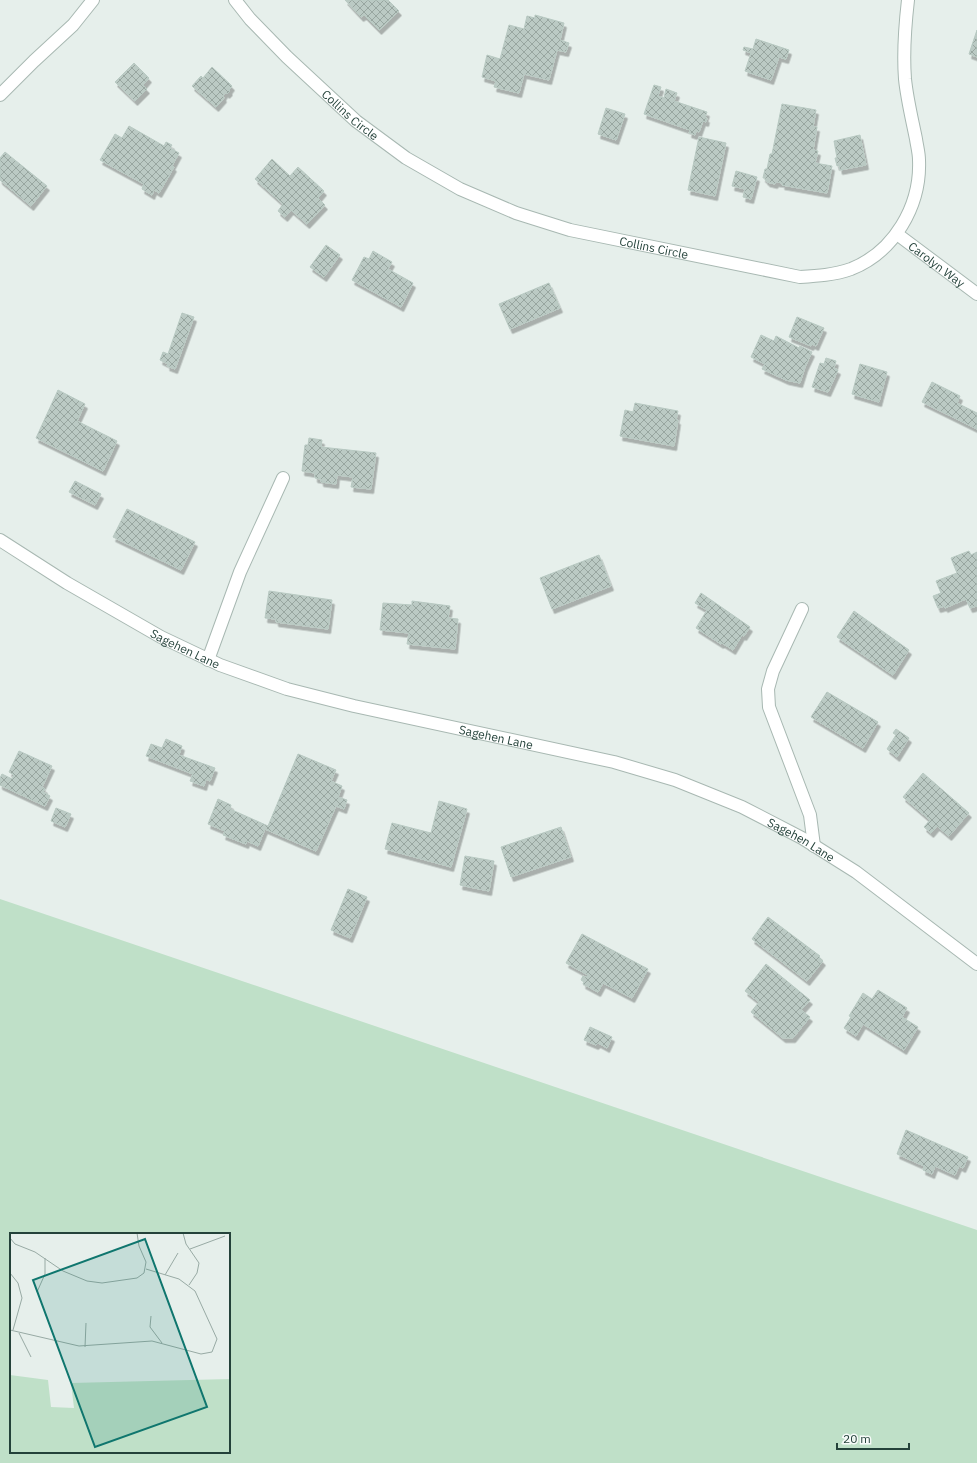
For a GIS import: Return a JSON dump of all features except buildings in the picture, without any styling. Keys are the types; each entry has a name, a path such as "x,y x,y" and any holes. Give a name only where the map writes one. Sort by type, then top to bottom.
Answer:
{"street":[{"path":"0,95 73,25 93,0"},
{"name":"Collins Circle","path":"235,0 250,20 287,57 356,121 406,158 460,189 516,213 570,230 800,276 826,276 851,269 871,258 897,234 910,211 918,185 919,159 905,79 904,36 908,0"},
{"name":"Carolyn Way","path":"897,234 977,294"},
{"path":"208,660 240,572 282,478"},
{"name":"Sagehen Lane","path":"0,540 73,587 161,637 208,660 287,688 346,704 604,760 675,780 742,807 814,846 856,872 977,964"},
{"path":"802,609 773,671 768,689 770,707 810,815 814,846"}],"green space":[{"path":"0,899 977,1230 977,1463 0,1463"}]}
